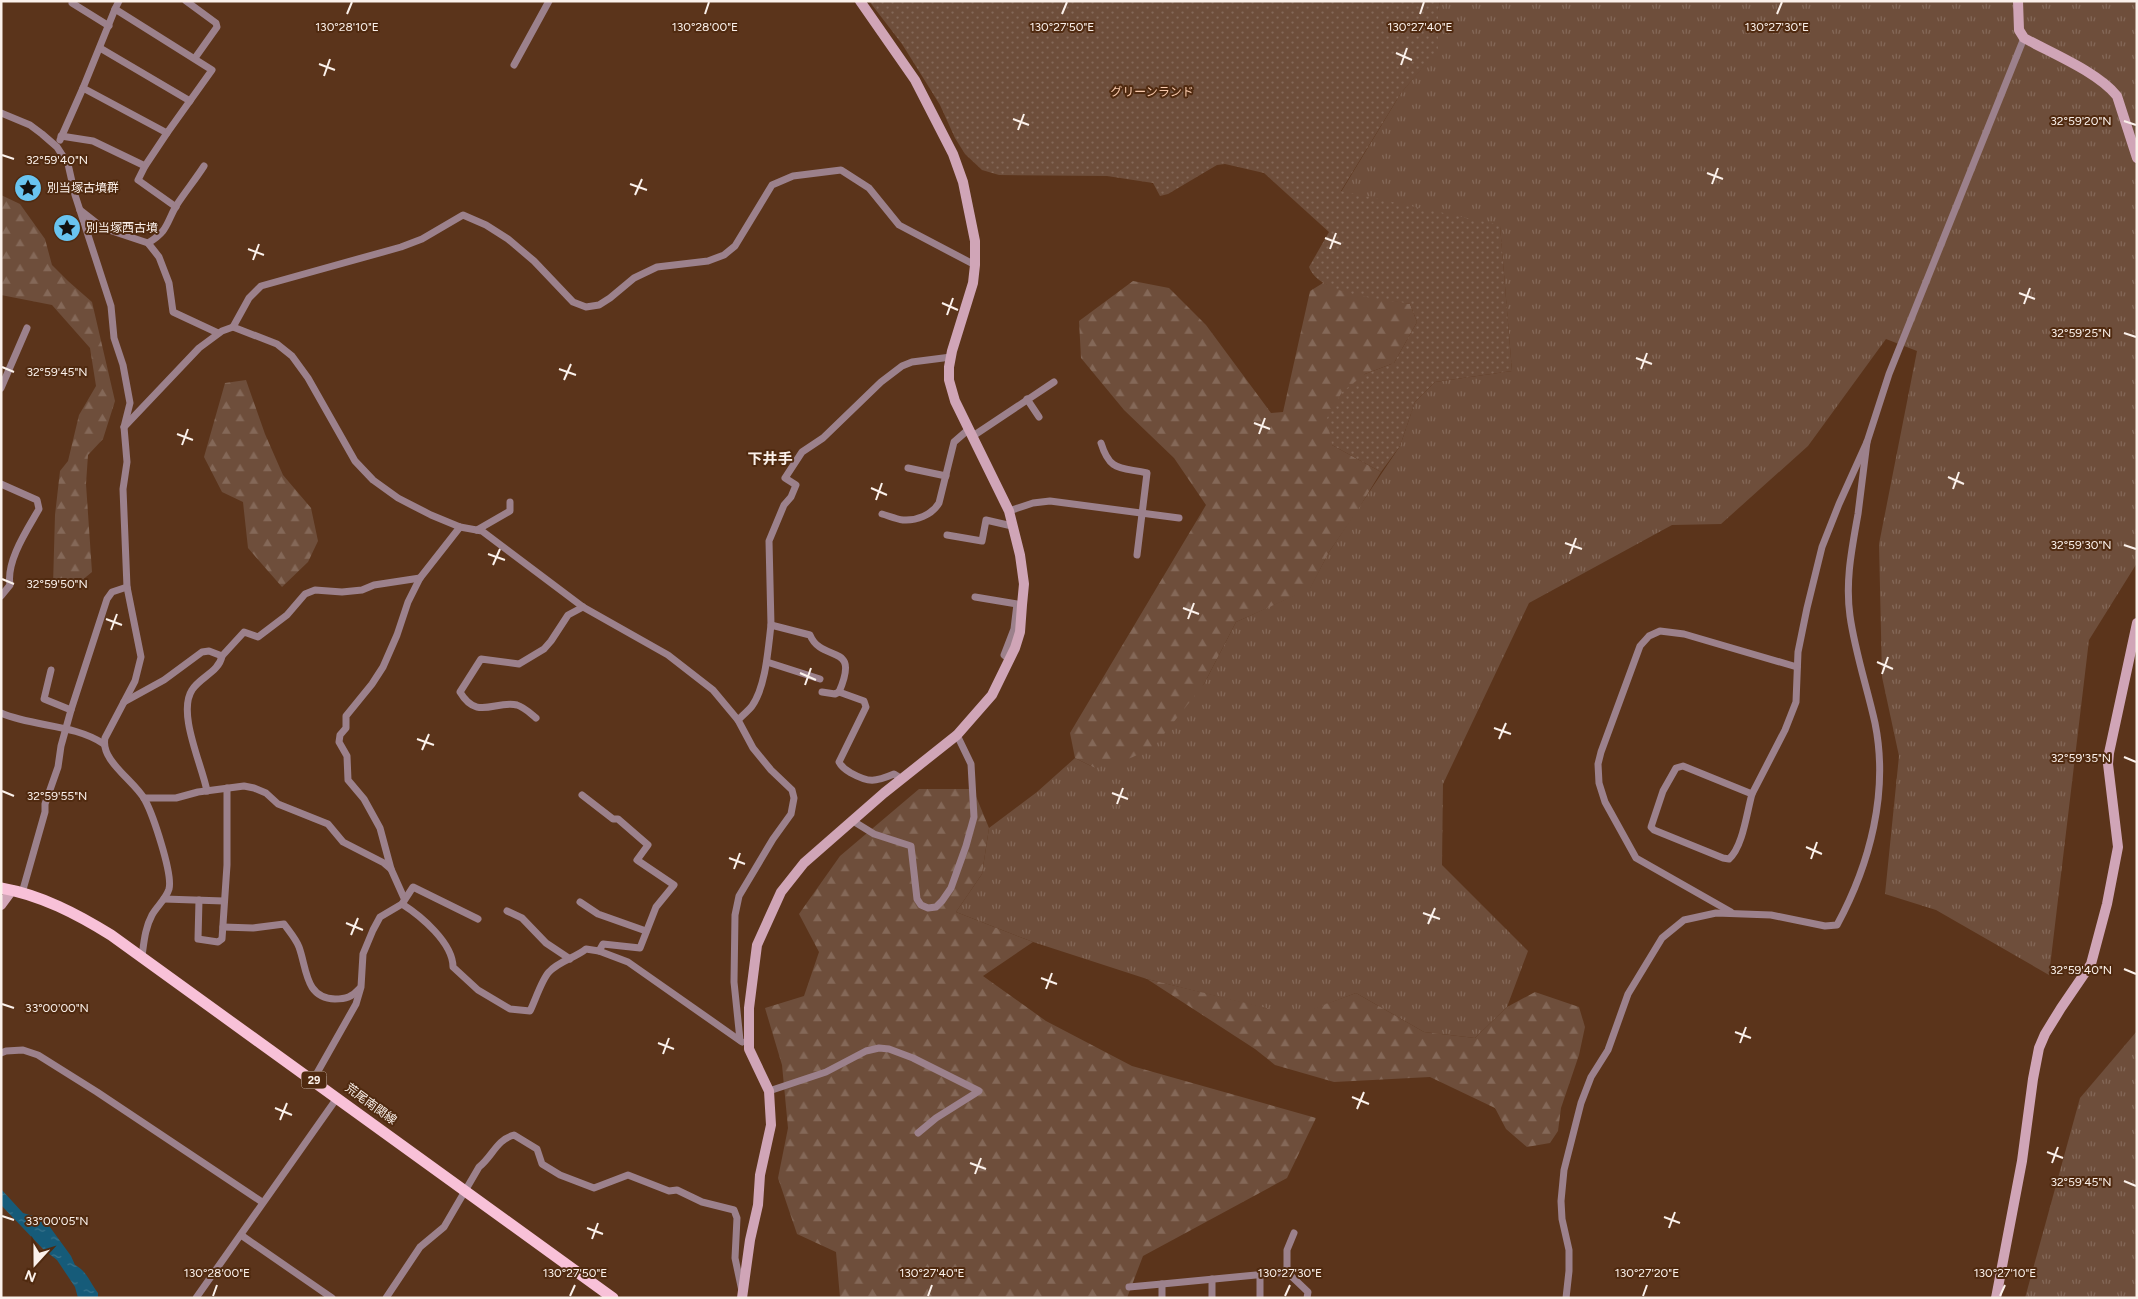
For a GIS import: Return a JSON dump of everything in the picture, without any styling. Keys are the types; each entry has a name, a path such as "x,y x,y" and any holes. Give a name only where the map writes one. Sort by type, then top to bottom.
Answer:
{"main road":[{"name":"荒尾南関線","path":"12,890 55,905 89,921 142,956 614,1298"}],"street":[{"path":"73,1 72,3 109,26"},
{"path":"57,147 119,1"},
{"path":"186,1 216,23 217,27 195,58"},
{"path":"514,65 549,1"},
{"path":"749,1049 749,1008 757,945 781,892 804,863 902,779 957,735 992,695 1010,660 1020,632 1024,584 1020,555 1009,511 955,401 949,380 951,357 973,283 976,265 971,213 953,154 915,80 860,1"},
{"path":"2018,1 2019,30 2024,38 2094,76 2111,88 2117,96 2124,114 2137,158"},
{"path":"115,9 212,70 167,133 138,180 176,207"},
{"path":"1752,794 1683,766 1676,768 1663,791 1651,827 1654,830 1722,858 1729,859 1733,855 1740,840 1752,794 1785,730 1796,702 1797,667 1807,608 1822,547 1867,442 1889,374 2024,38"},
{"path":"100,48 190,101"},
{"path":"83,88 167,133"},
{"path":"1,113 30,125 57,147 68,164 80,210 111,306 114,338 123,366 130,403 124,427 127,462 123,490 127,587 141,657 135,681 104,738 104,744 108,756 144,798 159,835 169,879 169,889 147,926 142,956"},
{"path":"61,136 93,141 145,166"},
{"path":"148,243 157,238 166,228 176,207 204,166"},
{"path":"124,427 199,348 218,333 233,327 249,298 261,286 401,247 422,239 463,215 486,225 508,239 534,261 573,302 586,306 599,305 634,278 658,267 708,261 724,254 734,246 772,186 793,176 841,170 869,188 899,226 976,265"},
{"path":"80,210 103,228 148,243 170,283 173,312 218,333"},
{"path":"233,327 277,344 292,356 308,378 355,461 372,480 398,498 431,515 460,527 482,531 583,607 668,655 713,690 738,720 753,748 771,770 792,790 794,798 791,814 773,839 739,896 735,915 734,982 740,1040"},
{"path":"1,388 27,328"},
{"path":"738,720 753,705 761,684 766,662 771,625 769,541 784,505 791,497 796,485 785,478 793,463 802,452 824,438 881,382 902,366 912,362 951,357"},
{"path":"882,514 904,520 928,515 935,510 939,504 954,442 1054,382"},
{"path":"1027,399 1039,417"},
{"path":"1566,1298 1570,1271 1569,1250 1562,1219 1561,1201 1564,1170 1581,1103 1591,1077 1608,1050 1628,994 1662,938 1684,920 1716,913 1771,915 1825,926 1838,925 1847,908 1868,851 1876,815 1880,755 1875,724 1850,615 1848,573 1867,442"},
{"path":"1101,443 1108,461 1116,466 1147,473 1137,555"},
{"path":"908,468 946,476"},
{"path":"1,484 37,500 39,509 21,540 8,575 10,585 1,596"},
{"path":"1009,511 1033,503 1050,501 1179,518"},
{"path":"477,530 510,511 510,502"},
{"path":"946,535 982,541 986,520 1012,526"},
{"path":"460,527 420,578 408,602 397,635 383,667 346,716 346,728 340,736 339,742 347,756 348,780 364,799 380,828 391,869 403,901 429,925 453,959 453,968 478,990 510,1009 530,1011 549,972 578,956 586,949 599,951 628,962 740,1040 749,1049 769,1091 771,1125 760,1175 758,1205 750,1240 742,1296"},
{"path":"207,791 192,741 188,698 193,688 220,663 222,656 244,632 258,637 287,615 305,594 315,590 342,592 362,590 374,585 420,578"},
{"path":"1,904 12,890 45,812 45,804 58,767 61,746 71,710 107,599 112,592 127,587"},
{"path":"975,597 1018,604 1014,629 1004,655 1010,660"},
{"path":"536,718 526,709 516,705 480,708 464,698 460,692 481,659 519,664 544,649 551,642 568,615 583,607"},
{"path":"1996,1298 2022,1161 2034,1072 2040,1048 2056,1014 2091,964 2098,944 2108,897 2118,847 2108,764 2109,753 2137,623"},
{"path":"771,625 810,635 812,642 843,660 847,668 846,676 839,692"},
{"path":"1734,914 1636,858 1605,802 1599,783 1598,764 1601,752 1640,646 1649,636 1660,631 1684,634 1797,667"},
{"path":"124,702 164,680 202,652 209,651 222,656"},
{"path":"766,662 820,679"},
{"path":"51,670 44,699 71,710"},
{"path":"822,692 835,694 839,692 864,701 866,707 839,762 842,768 872,782 894,774 902,779"},
{"path":"1,713 66,730 78,731 92,736 104,744"},
{"path":"853,821 874,834 911,846 917,899 928,908 936,907 951,888 974,817 971,764 957,735"},
{"path":"144,798 176,798 207,791 244,786 260,790 278,804 328,824 343,842 391,869"},
{"path":"199,900 198,939 218,942 222,939 227,865 227,788"},
{"path":"582,795 613,819 618,820 648,845 637,860 674,885 656,907 640,948 603,944 599,951"},
{"path":"313,1080 356,1004 361,987 363,954 380,917 403,901 413,887 478,919"},
{"path":"164,899 224,901"},
{"path":"580,902 598,914 646,931"},
{"path":"507,911 522,918 546,943 570,959"},
{"path":"223,927 254,928 284,924 299,945 308,979 314,991 324,999 344,999 353,997 361,987"},
{"path":"769,1091 826,1072 866,1051 879,1048 889,1049 913,1058 979,1091 936,1118 918,1133"},
{"path":"1,1053 23,1050 38,1055 262,1202"},
{"path":"196,1298 337,1098"},
{"path":"386,1298 420,1247 444,1227 465,1189 498,1143 514,1135 537,1149 542,1164 560,1175 594,1188 628,1175 669,1191 677,1190 702,1202 734,1210 737,1218 735,1258 742,1296"},
{"path":"1294,1233 1286,1250 1286,1272 1308,1292 1307,1298"},
{"path":"241,1234 332,1298"},
{"path":"1128,1287 1286,1272"},
{"path":"1260,1275 1260,1298"},
{"path":"1212,1279 1212,1298"},
{"path":"1162,1284 1162,1298"}],"green space":[{"name":"グリーンランド","path":"869,1 1440,1 1438,11 1438,50 1401,93 1341,191 1500,225 1512,371 1435,382 1415,402 1400,446 1381,472 1332,445 1327,418 1342,392 1365,374 1394,363 1417,322 1410,304 1338,290 1325,284 1315,276 1309,267 1329,232 1264,173 1225,164 1217,165 1168,194 1160,196 1153,183 1107,176 999,175 982,170 965,154 955,138 940,105 902,44"},
{"path":"1440,1 2137,1 2137,563 2089,640 2049,975 1936,910 1885,894 1899,756 1882,677 1879,544 1917,351 1886,339 1808,446 1721,524 1672,525 1529,603 1443,784 1442,865 1528,951 1507,1007 1475,1038 1424,1032 1356,993 1296,1016 1147,979 1033,942 956,912 982,874 989,828 1037,792 1075,758 1095,768 1204,684 1236,622 1310,588 1329,552 1400,446 1415,402 1435,382 1512,371 1500,226 1341,192 1401,93 1437,50"},
{"path":"1,195 20,204 45,239 52,265 92,302 115,401 103,439 88,455 86,484 92,572 75,586 53,585 55,515 60,471 68,461 79,415 96,386 90,348 52,305 1,295"},
{"path":"1133,281 1169,288 1206,325 1271,413 1283,412 1310,291 1323,283 1349,292 1410,304 1417,322 1394,363 1365,374 1332,445 1381,472 1329,552 1310,589 1236,622 1204,684 1153,748 1126,760 1095,768 1075,758 1070,733 1206,505 1174,458 1124,410 1081,358 1079,321"},
{"path":"246,380 265,434 283,475 311,508 318,541 308,562 282,587 248,548 243,502 222,492 204,457 225,383"},
{"path":"919,789 973,789 989,828 982,874 956,912 1033,942 983,976 1046,1021 1132,1066 1316,1118 1287,1178 1143,1256 1127,1298 840,1298 836,1252 797,1234 778,1178 788,1128 782,1065 765,1008 804,996 819,952 799,914 840,856"},
{"path":"1147,979 1296,1015 1356,993 1424,1032 1475,1038 1507,1007 1535,992 1579,1007 1585,1027 1579,1055 1561,1108 1558,1131 1550,1143 1527,1147 1506,1129 1495,1108 1430,1077 1334,1082 1275,1065 1255,1049"},
{"path":"2137,1031 2137,1298 2025,1298 2080,1098"}],"water":[{"path":"1,1189 23,1213 43,1219 47,1223 71,1256 75,1265 83,1270 98,1293 98,1298 78,1298 75,1287 57,1260 43,1249 1,1205"}],"place":[{"name":"別当塚古墳群","path":"28,188"},
{"name":"別当塚西古墳","path":"67,228"}],"district":[{"name":"下井手","path":"770,459"}]}
